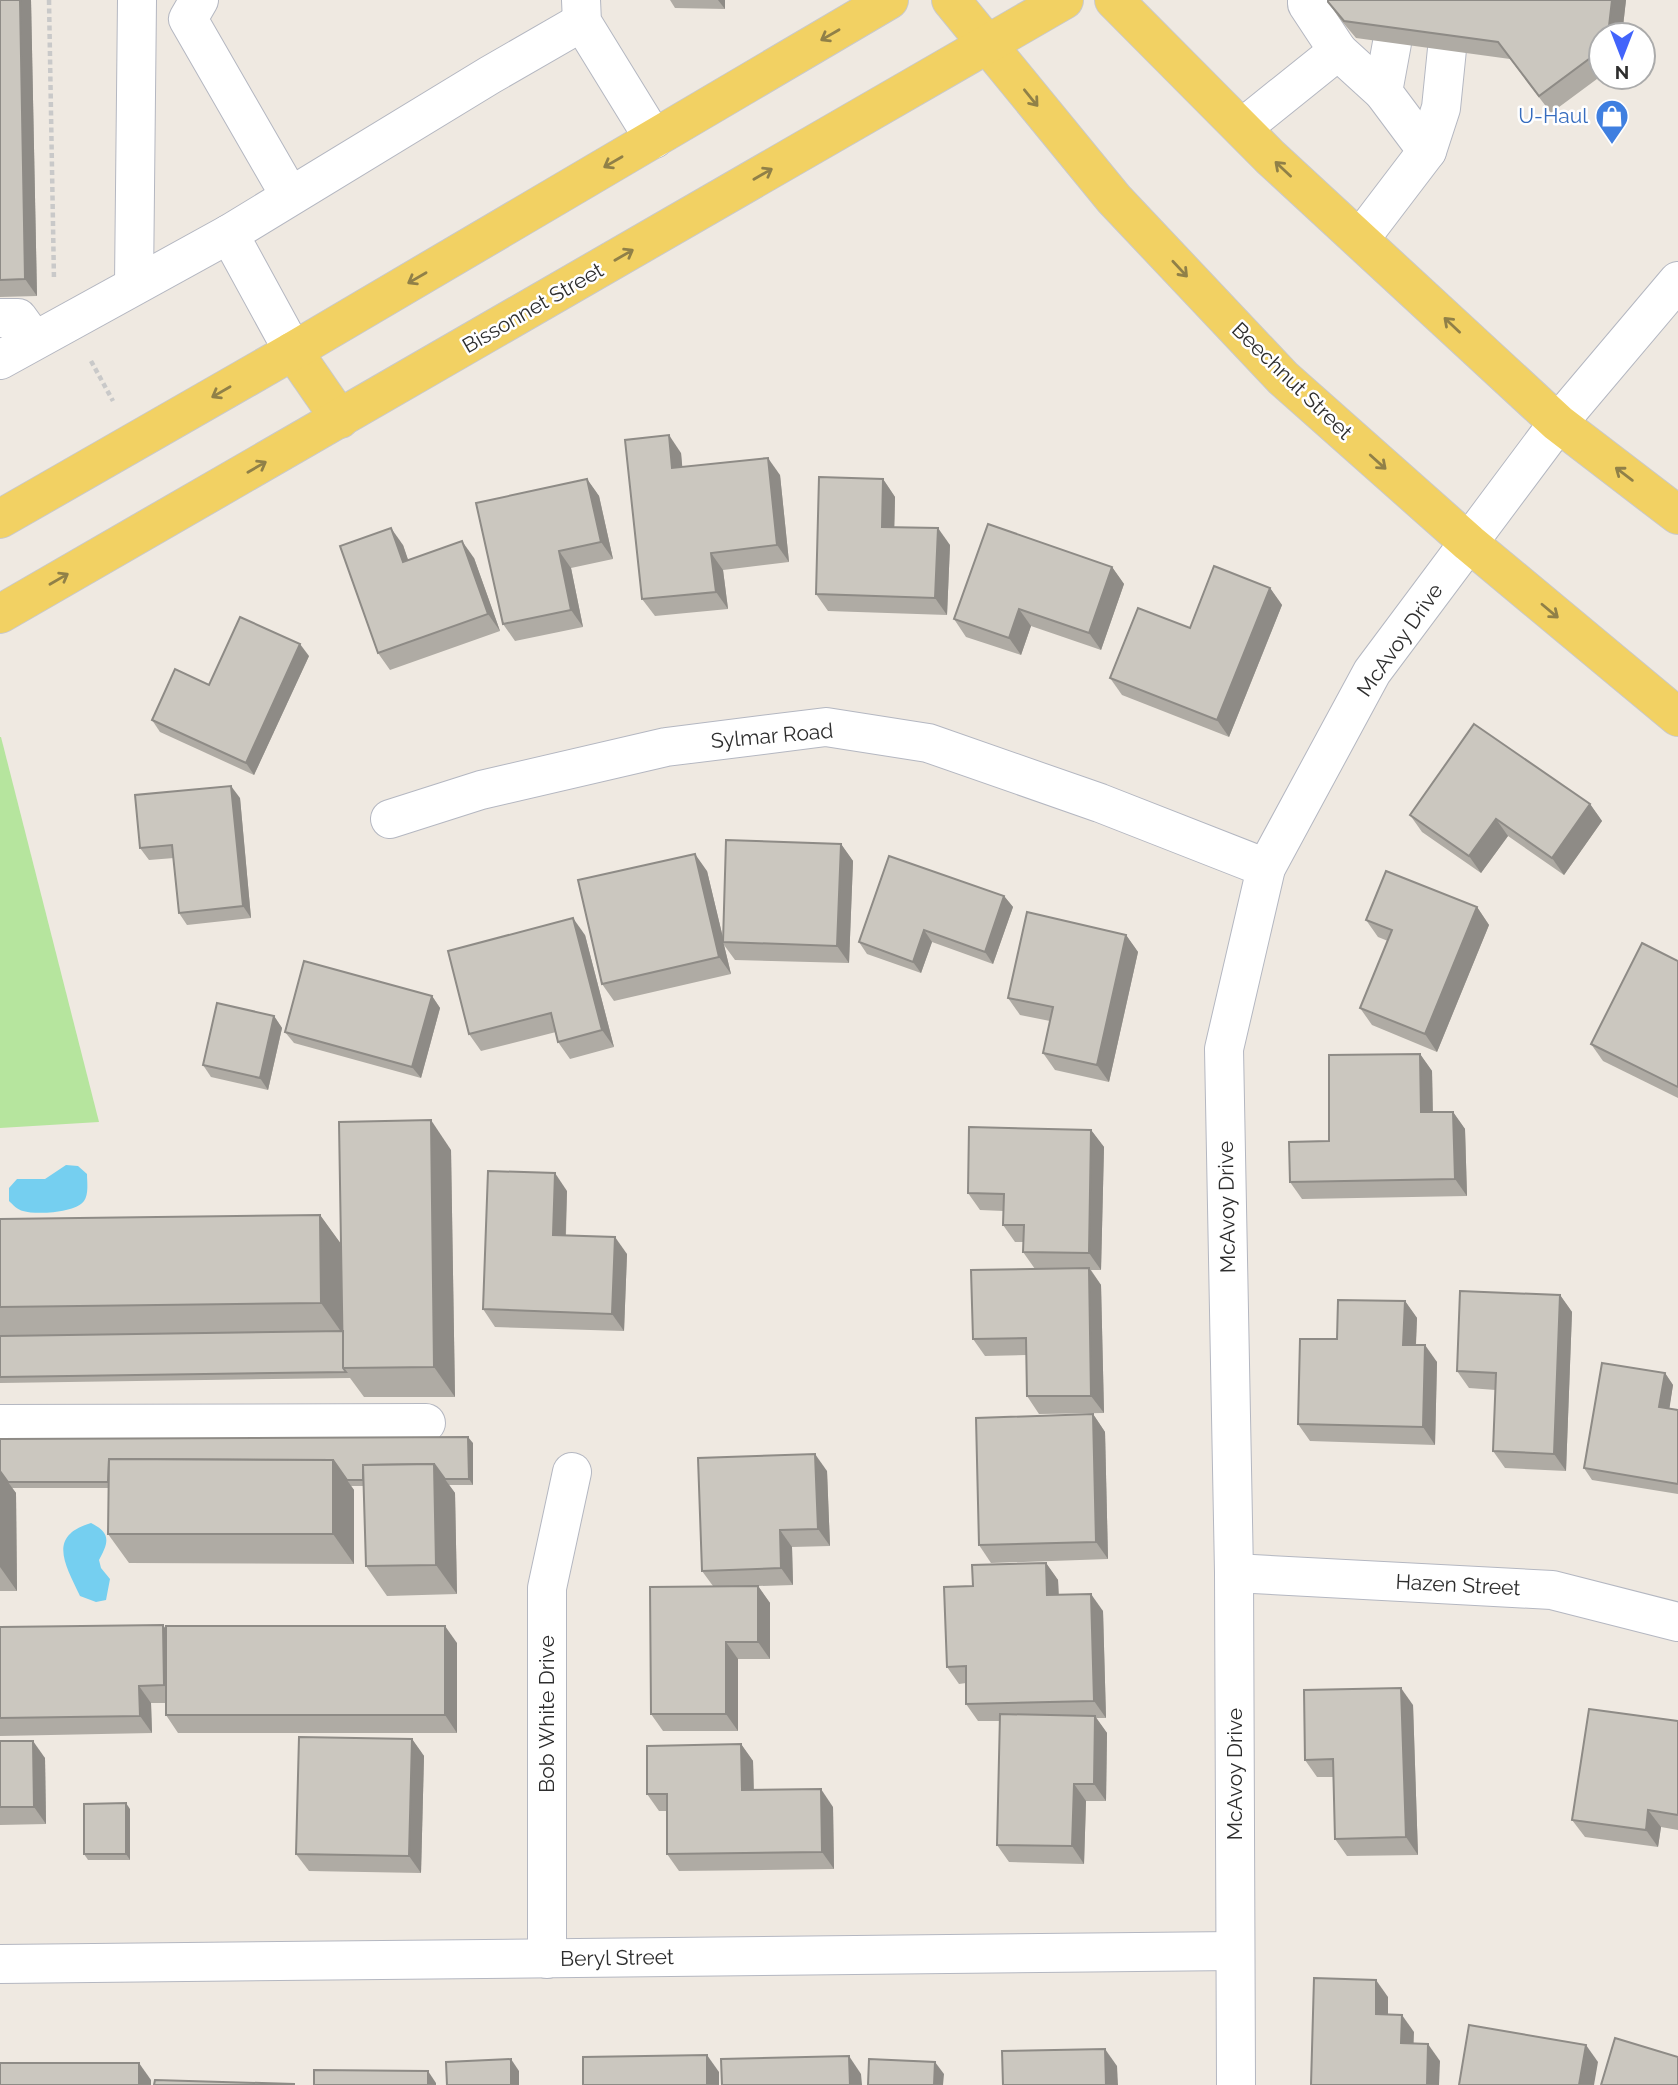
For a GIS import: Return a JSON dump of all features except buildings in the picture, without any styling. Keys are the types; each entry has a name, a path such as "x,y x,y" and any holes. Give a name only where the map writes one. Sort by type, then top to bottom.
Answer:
{"main road":[{"path":"0,519 293,351 889,0"},
{"name":"Beechnut Street","path":"951,0 1114,199 1283,378 1469,543 1678,717"},
{"name":"Bissonnet Street","path":"0,614 1064,0"},
{"path":"1114,0 1270,157 1558,423 1678,515"},
{"path":"293,351 341,419"}],"street":[{"path":"134,284 137,0"},
{"path":"1307,0 1338,51 1383,92 1427,151"},
{"path":"186,6 290,195"},
{"path":"0,360 229,234 582,11 654,139"},
{"path":"1383,92 1392,43"},
{"path":"1360,239 1427,151 1441,108 1447,49"},
{"path":"1242,128 1338,51"},
{"path":"229,234 293,351"},
{"name":"McAvoy Drive","path":"1236,2085 1234,1573 1224,1049 1266,869 1372,672 1558,423 1678,281"},
{"path":"0,318 18,318 34,340"},
{"name":"Sylmar Road","path":"390,819 481,789 666,747 826,727 928,743 1100,803 1266,869"},
{"path":"0,1424 426,1423"},
{"name":"Bob White Drive","path":"547,1959 547,1588 572,1472"},
{"name":"Hazen Street","path":"1234,1573 1552,1590 1678,1622"},
{"name":"Beryl Street","path":"0,1964 1235,1951"}],"path":[{"path":"49,0 54,281"},
{"path":"103,382 113,401"}],"green space":[{"path":"1,737 99,1122 0,1128"}],"water":[{"path":"66,1165 78,1166 87,1174 87,1195 79,1205 55,1212 37,1213 21,1210 9,1201 9,1188 17,1179 45,1179"},
{"path":"91,1523 105,1534 105,1548 99,1560 101,1568 110,1579 106,1600 96,1602 80,1596 63,1552 69,1535"}],"place":[{"name":"U-Haul","path":"1612,146"}]}
